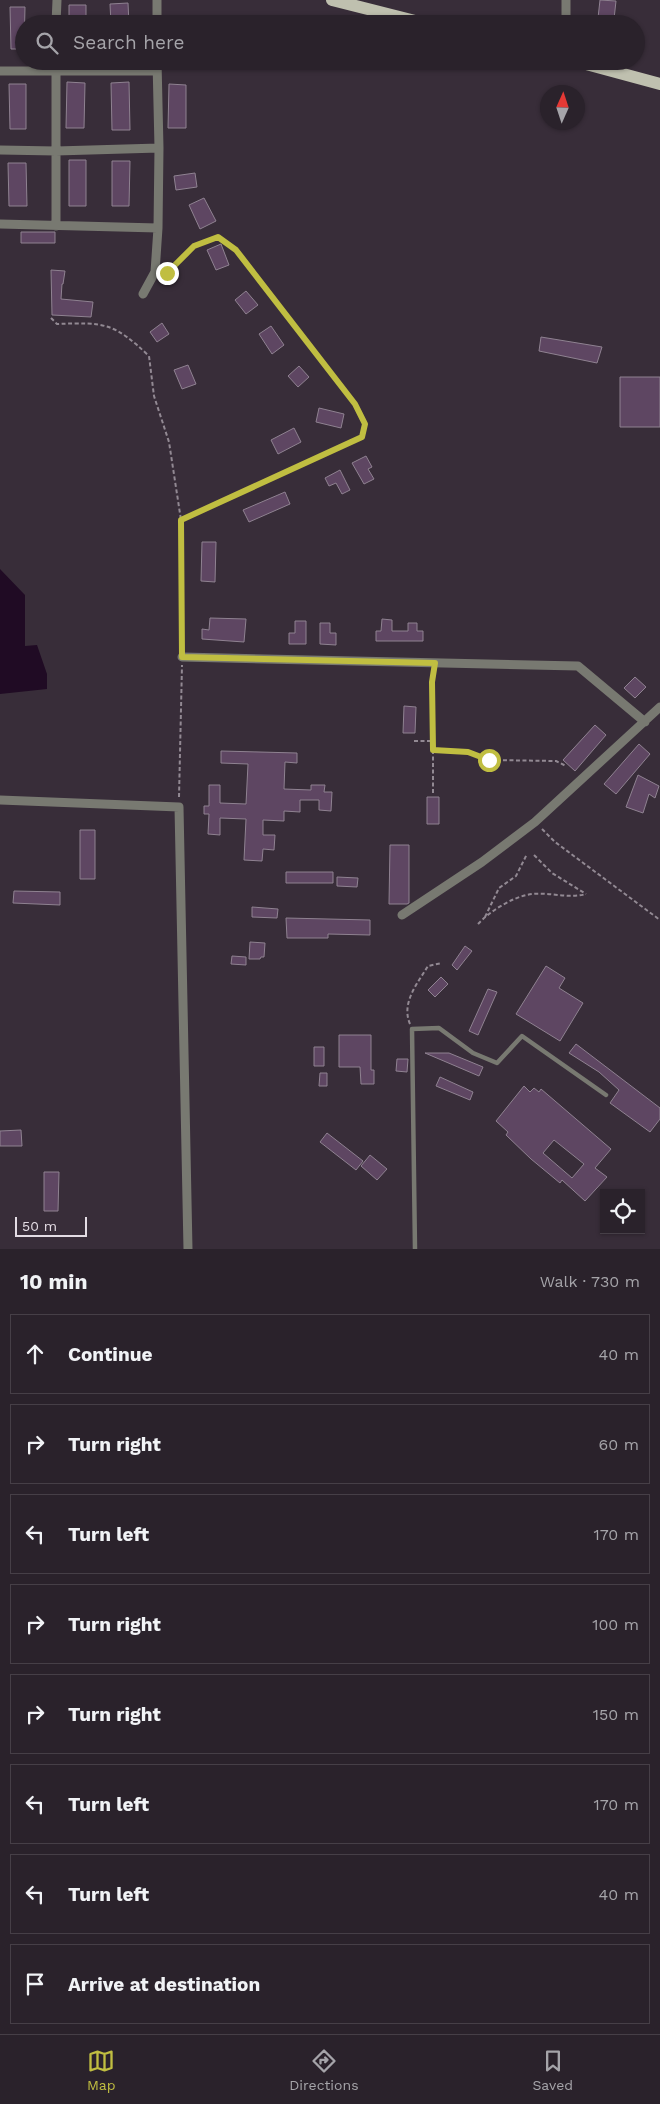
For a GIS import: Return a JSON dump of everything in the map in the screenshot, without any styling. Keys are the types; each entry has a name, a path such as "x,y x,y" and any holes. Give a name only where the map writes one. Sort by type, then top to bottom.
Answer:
{"main road":[{"path":"332,0 391,15"},
{"path":"608,70 660,84"}],"street":[{"path":"56,15 57,0"},
{"path":"157,0 157,15"},
{"path":"566,0 566,15"},
{"path":"0,71 76,70"},
{"path":"142,294 155,272 158,228 157,70"},
{"path":"56,71 56,226"},
{"path":"0,150 56,151 159,148"},
{"path":"0,224 158,228"},
{"path":"182,657 578,666 645,722"},
{"path":"402,915 482,862 535,822 660,707"},
{"path":"0,800 179,807 188,1249"}],"lane":[{"path":"415,1249 412,1028 440,1028 473,1053 497,1063 522,1036 606,1095"}],"path":[{"path":"155,272 167,273 194,246 218,237 236,250 355,404 365,424 362,437 181,520"},
{"path":"50,318 57,324 89,322 114,328 128,336 150,356 154,396 169,442 181,520 182,657 179,807"},
{"path":"433,793 432,682 435,663"},
{"path":"414,742 433,741"},
{"path":"433,750 468,752 489,760 556,761 566,766"},
{"path":"535,822 555,842 660,920"},
{"path":"478,924 484,917 499,888 516,876 527,854"},
{"path":"484,917 516,899 532,894 576,897 586,894 552,873 534,856"},
{"path":"412,1028 406,1014 410,994 428,966 442,963"}],"shaded area":[{"path":"0,569 25,595 25,646 37,645 47,674 47,689 0,694"}],"building":[{"path":"600,0 616,1 614,15 598,15"},
{"path":"128,3 129,15 111,15 110,4"},
{"path":"69,5 86,5 86,15 69,15"},
{"path":"10,7 25,7 25,15 15,15 15,49 11,49"},
{"path":"67,82 85,83 84,128 66,128"},
{"path":"129,82 130,130 112,130 111,83"},
{"path":"9,84 26,84 26,129 10,129"},
{"path":"169,84 186,85 186,128 168,128"},
{"path":"69,160 86,160 86,206 69,206"},
{"path":"112,161 130,161 129,206 112,206"},
{"path":"8,163 26,163 27,206 9,206"},
{"path":"195,173 197,187 176,190 174,176"},
{"path":"204,198 216,221 200,229 189,205"},
{"path":"21,232 55,232 55,243 21,243"},
{"path":"221,244 229,265 216,270 207,250"},
{"path":"51,270 65,271 61,299 93,302 91,317 52,315"},
{"path":"246,291 258,305 246,314 235,300"},
{"path":"162,323 169,334 157,342 150,332"},
{"path":"271,326 284,345 272,354 259,334"},
{"path":"541,337 602,347 597,363 539,351"},
{"path":"188,365 196,384 182,389 174,370"},
{"path":"299,366 309,377 298,387 288,376"},
{"path":"620,377 660,377 660,427 620,427"},
{"path":"319,408 344,414 341,428 316,422"},
{"path":"294,428 301,442 278,454 271,440"},
{"path":"366,456 372,467 368,469 374,479 364,484 352,463"},
{"path":"340,470 350,490 342,494 336,483 329,486 325,478"},
{"path":"285,492 290,504 249,522 243,510"},
{"path":"202,542 216,542 215,582 201,581"},
{"path":"210,618 246,619 244,642 202,639 202,629 209,630"},
{"path":"382,619 392,620 392,631 408,631 408,623 417,623 417,631 423,631 423,641 376,641 376,631 381,631"},
{"path":"295,621 306,621 306,644 289,644 289,633 295,633"},
{"path":"320,623 330,623 330,633 336,633 336,645 320,644"},
{"path":"635,677 646,687 635,698 624,688"},
{"path":"404,706 416,707 415,733 403,733"},
{"path":"595,725 606,735 575,771 563,760"},
{"path":"639,744 650,754 616,794 604,784"},
{"path":"221,751 297,753 297,763 285,762 284,789 311,790 311,785 325,785 324,792 332,792 331,811 319,810 319,800 300,800 300,812 284,811 284,821 263,820 263,835 275,835 274,850 263,849 262,861 244,860 246,819 220,818 220,835 208,834 209,814 204,814 204,806 209,806 209,785 220,785 220,803 246,804 248,764 221,763"},
{"path":"638,775 659,786 655,798 649,794 643,813 626,807"},
{"path":"427,797 439,797 439,824 427,824"},
{"path":"80,830 95,830 95,879 80,879"},
{"path":"390,845 409,845 409,903 407,904 389,904"},
{"path":"286,872 333,872 333,883 286,883"},
{"path":"337,877 358,878 357,887 337,886"},
{"path":"14,891 60,892 60,905 13,903"},
{"path":"252,907 278,909 277,918 252,917"},
{"path":"286,918 370,920 370,935 328,934 328,938 287,938"},
{"path":"250,942 265,943 264,957 249,959"},
{"path":"465,946 472,951 457,970 452,965"},
{"path":"232,956 246,957 246,965 231,964"},
{"path":"546,966 565,978 559,988 583,1003 560,1041 516,1014"},
{"path":"441,977 448,984 435,997 428,990"},
{"path":"488,989 497,992 478,1035 469,1031"},
{"path":"339,1035 371,1035 371,1070 374,1070 374,1084 361,1084 360,1067 339,1067"},
{"path":"576,1044 660,1108 660,1119 650,1132 610,1103 619,1090 599,1072 569,1053"},
{"path":"314,1047 324,1047 324,1066 314,1066"},
{"path":"425,1053 449,1053 483,1067 479,1076"},
{"path":"397,1059 408,1059 407,1072 396,1071"},
{"path":"320,1073 327,1073 327,1086 319,1086"},
{"path":"440,1077 473,1092 470,1100 436,1086"},
{"path":"524,1086 530,1092 534,1088 539,1092 541,1089 611,1149 595,1168 607,1177 585,1201 562,1180 560,1183 531,1159 506,1135 508,1132 496,1121","holes":["554,1140 584,1164 572,1178 543,1153"]},
{"path":"21,1130 22,1146 0,1146 0,1131"},
{"path":"327,1133 363,1161 356,1170 320,1142"},
{"path":"370,1155 387,1169 377,1180 361,1166"},
{"path":"44,1172 59,1172 58,1211 44,1211"}],"route":[{"path":"167,273 194,246 218,237 236,250 355,404 365,424 362,437 181,520 182,657 435,663 432,682 433,750 468,752 489,760"}]}
